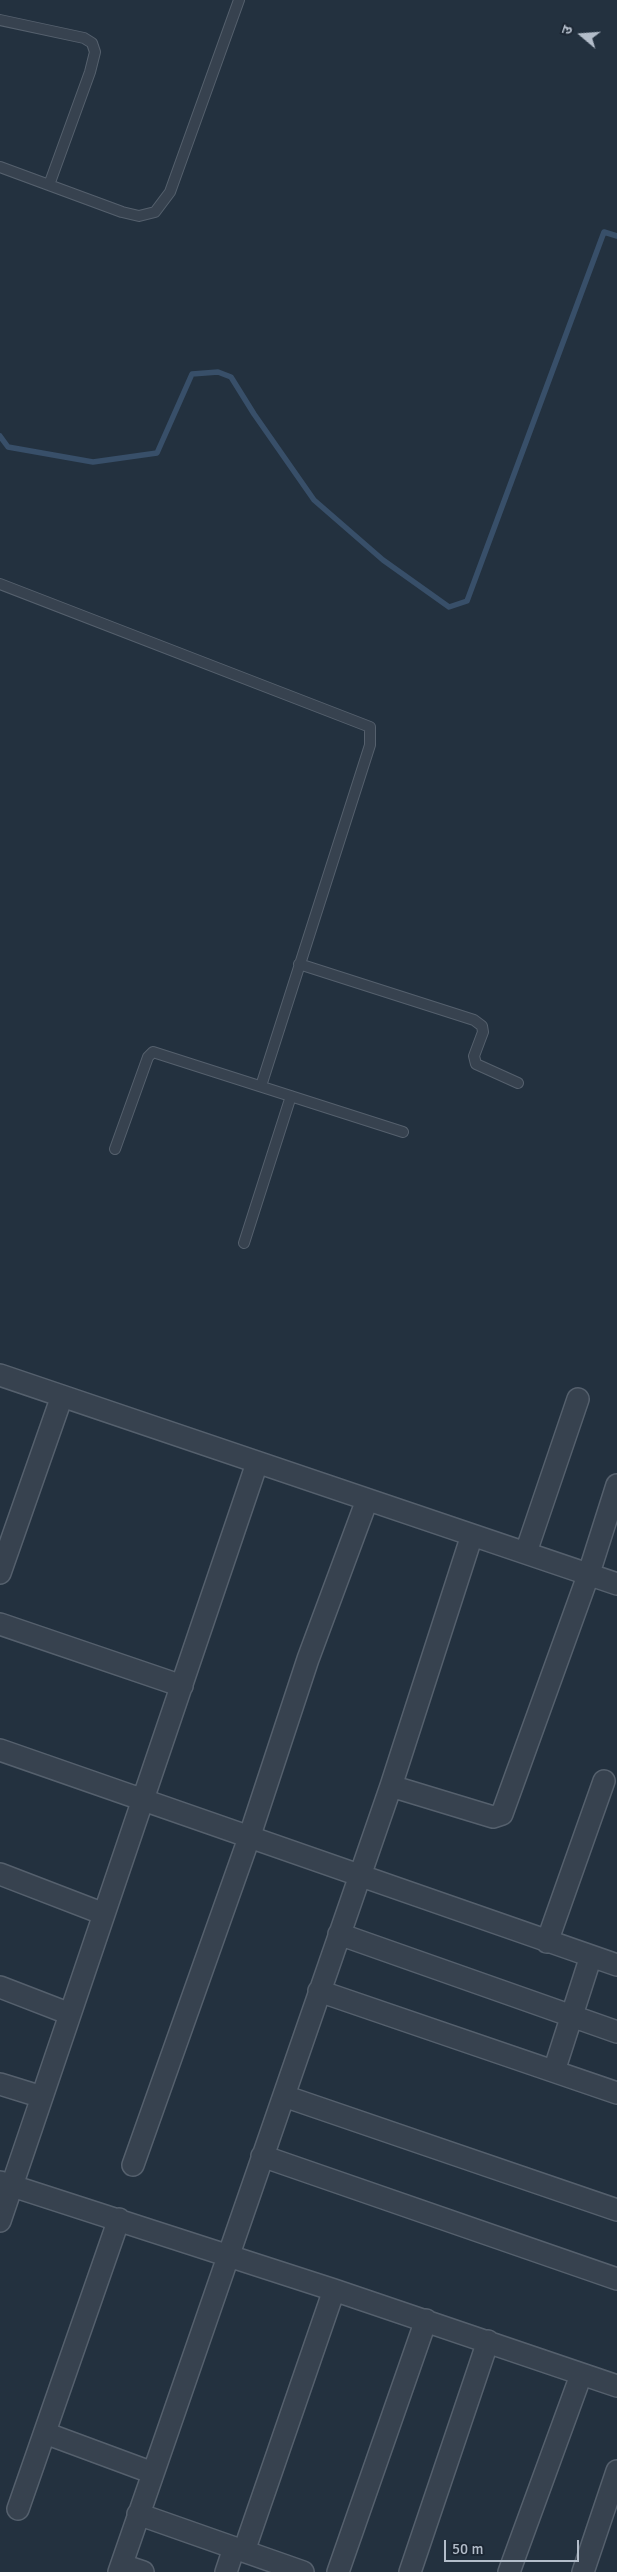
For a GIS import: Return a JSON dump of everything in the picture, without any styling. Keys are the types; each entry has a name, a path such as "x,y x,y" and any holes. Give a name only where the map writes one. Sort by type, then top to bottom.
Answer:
{"street":[{"path":"0,1376 617,1584"},
{"path":"0,1573 62,1396"},
{"path":"526,1552 578,1399"},
{"path":"0,2221 6,2184 42,2097 257,1463"},
{"path":"391,1786 494,1817 502,1814 589,1573 617,1485"},
{"path":"133,2165 249,1838 308,1659 367,1500"},
{"path":"143,2572 120,2568 230,2257 262,2156 360,1877 472,1535"},
{"path":"0,1624 182,1686"},
{"path":"0,1750 617,1965"},
{"path":"547,1942 604,1781"},
{"path":"0,1874 104,1914"},
{"path":"340,1934 571,2014 617,2032"},
{"path":"554,2071 591,1956"},
{"path":"0,1987 70,2014"},
{"path":"319,1991 617,2093"},
{"path":"0,2084 42,2097"},
{"path":"284,2096 617,2210"},
{"path":"262,2156 617,2279"},
{"path":"6,2184 119,2219 426,2320 617,2386"},
{"path":"18,2509 119,2219"},
{"path":"226,2572 239,2550 334,2290"},
{"path":"338,2572 426,2320"},
{"path":"410,2572 488,2341"},
{"path":"509,2572 581,2375"},
{"path":"44,2434 153,2473"},
{"path":"582,2572 617,2471"},
{"path":"138,2514 303,2572"}],"lane":[{"path":"0,167 122,212 139,216 156,212 170,192 239,0"},
{"path":"0,20 84,38 92,42 95,52 90,72 49,185"},
{"path":"0,584 370,727 370,744 261,1086"},
{"path":"300,964 474,1020 482,1026 483,1032 474,1056 476,1064 518,1083"},
{"path":"115,1149 148,1058 153,1052 403,1132"},
{"path":"244,1243 291,1096"}],"waterway":[{"path":"0,436 8,447 93,462 157,453 192,374 218,372 231,377 254,414 314,500 383,560 449,607 467,601 604,232 617,236"}]}
